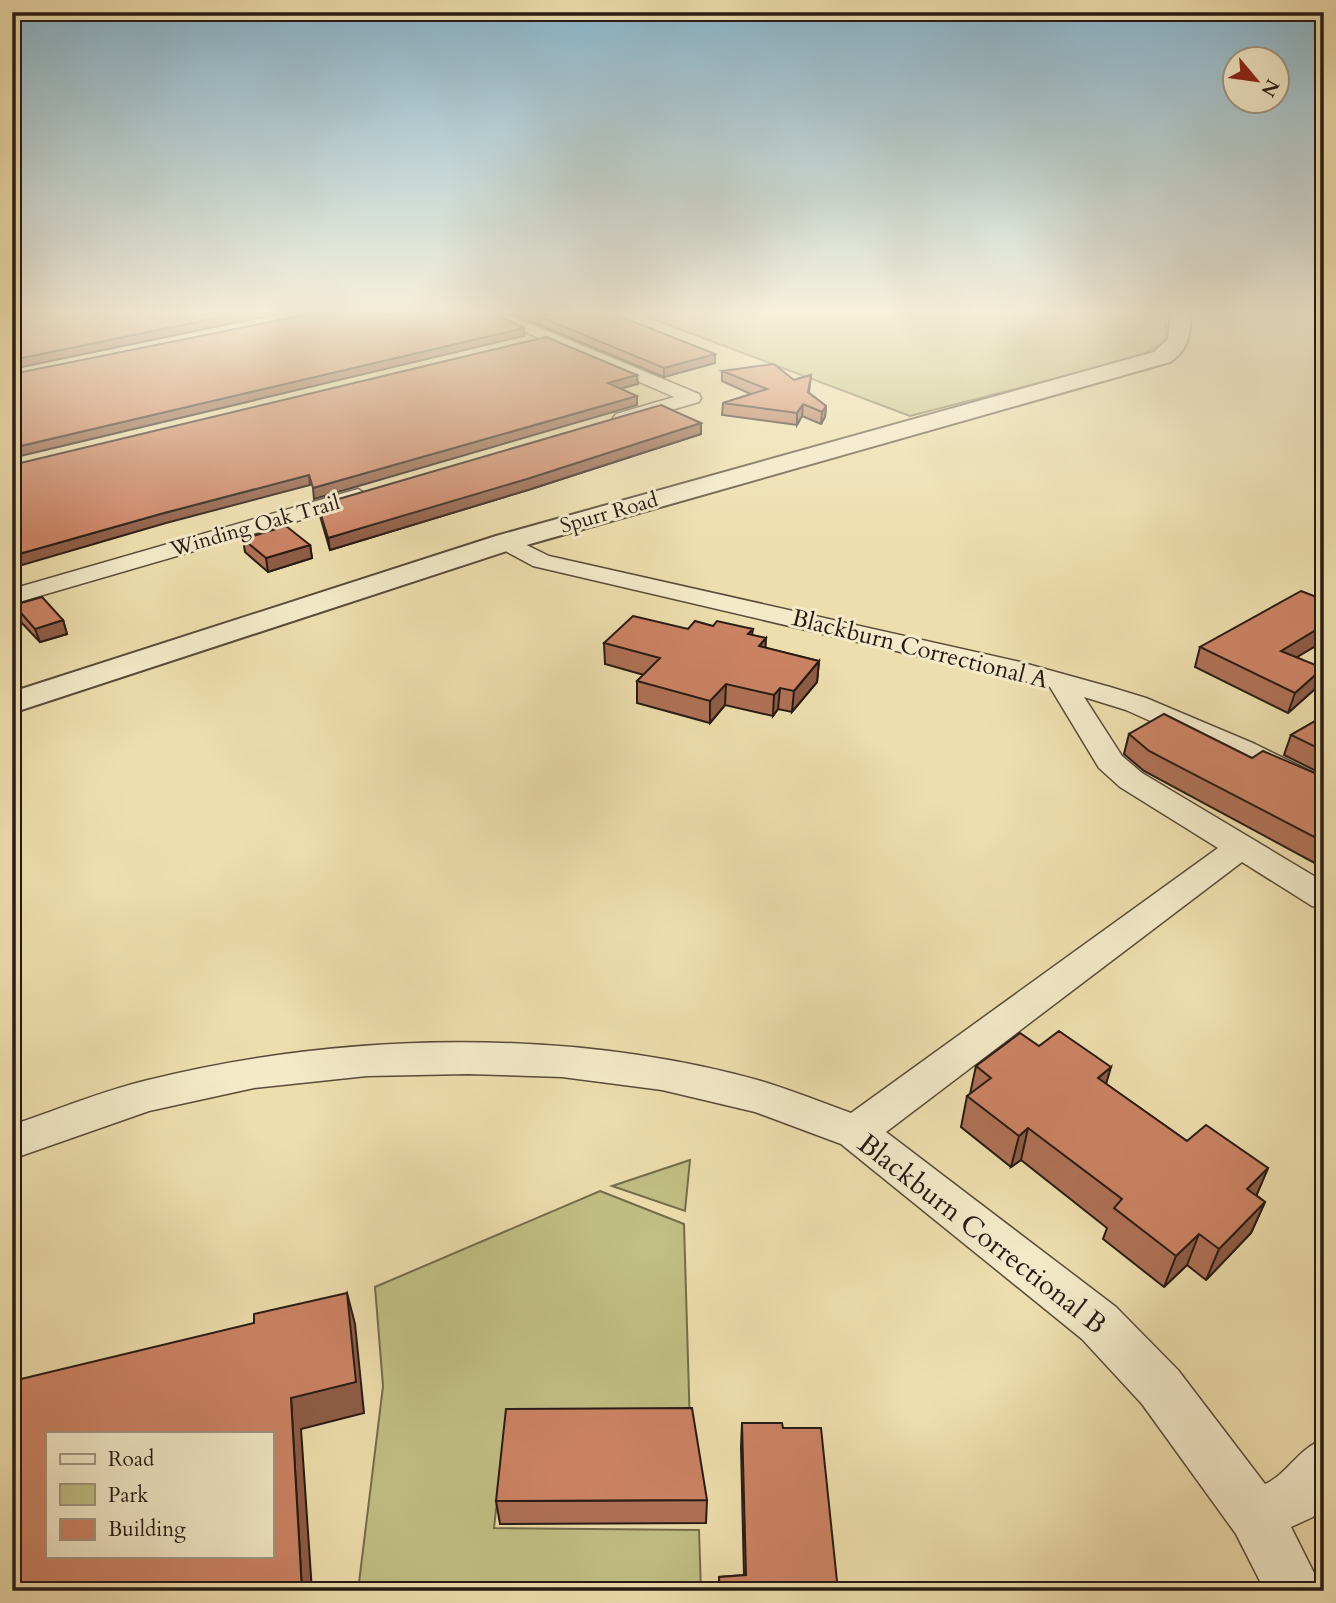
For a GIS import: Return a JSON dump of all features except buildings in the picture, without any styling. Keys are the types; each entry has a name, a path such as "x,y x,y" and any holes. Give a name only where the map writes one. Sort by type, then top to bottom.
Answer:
{"street":[{"path":"599,425 692,398 670,389"},
{"name":"Spurr Road","path":"12,703 506,542 1048,389"},
{"name":"Winding Oak Trail","path":"12,597 372,492"},
{"name":"Blackburn Correctional A","path":"506,542 541,561 1020,670 1136,704 1244,750 1324,790"},
{"path":"1062,684 1110,762 1132,780 1324,898"},
{"path":"856,1132 1239,848"},
{"name":"Blackburn Correctional B","path":"12,1142 146,1096 254,1073 367,1061 467,1059 562,1062 662,1075 760,1097 856,1132 1099,1323 1160,1387 1255,1515 1295,1591"},
{"path":"1255,1515 1294,1498 1324,1465"}],"green space":[{"path":"838,389 1016,389 910,416"},
{"path":"690,1160 685,1211 612,1186"},
{"path":"600,1191 684,1224 690,1428 505,1429 494,1528 699,1530 701,1591 358,1591 383,1386 375,1287"}]}
